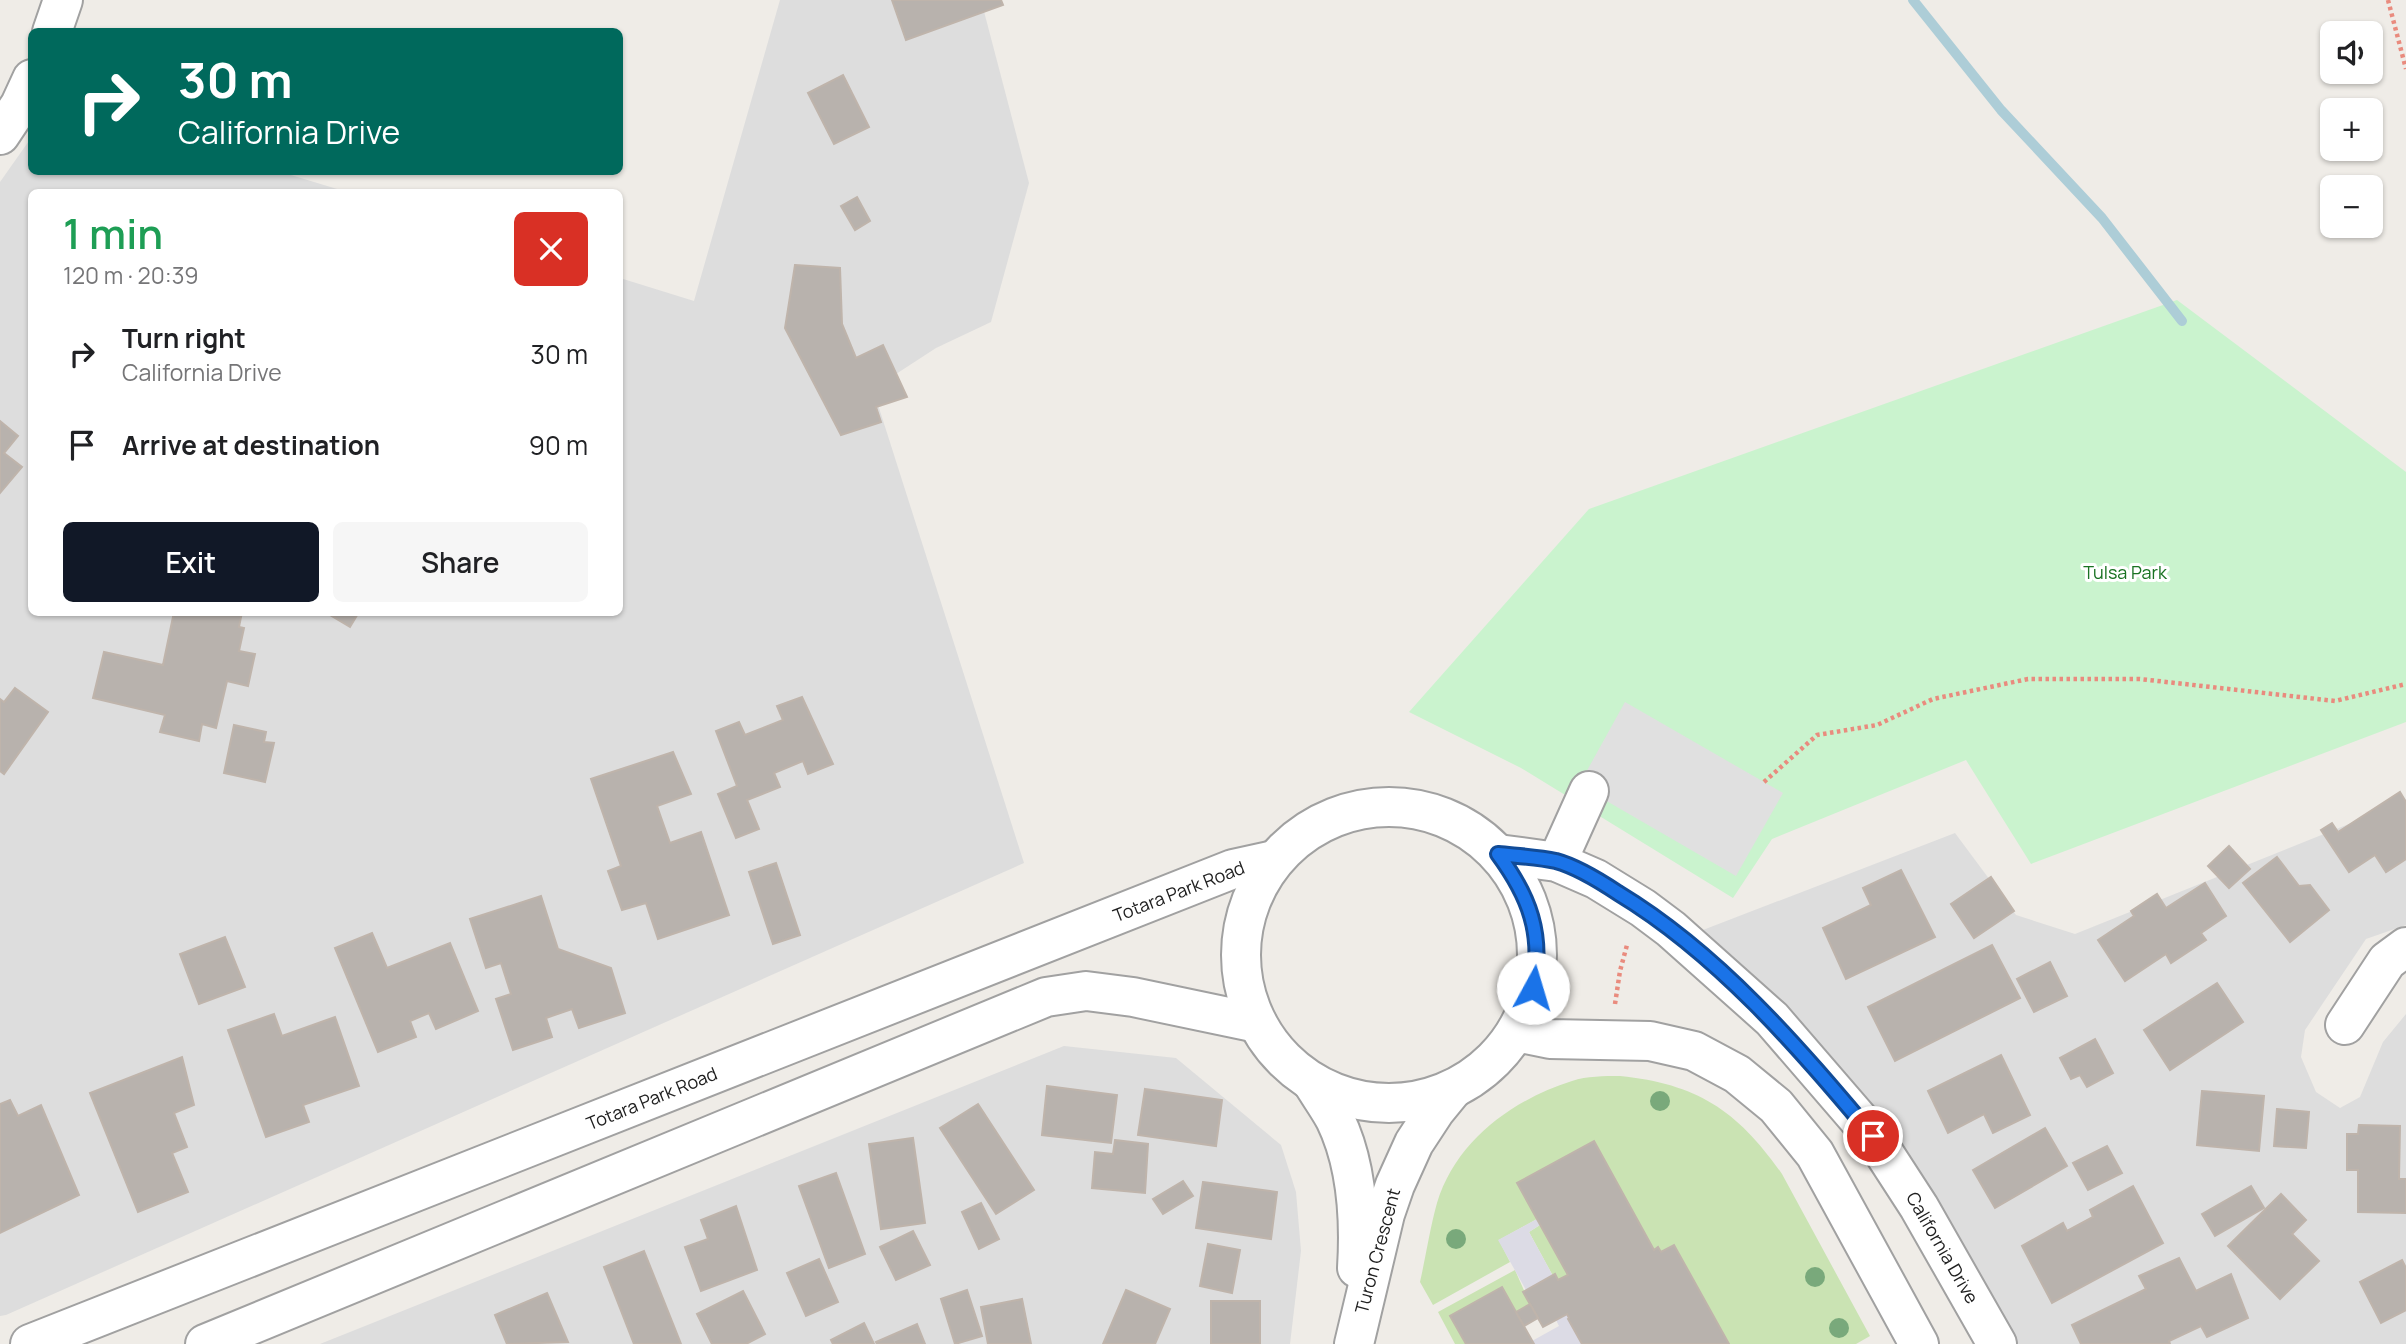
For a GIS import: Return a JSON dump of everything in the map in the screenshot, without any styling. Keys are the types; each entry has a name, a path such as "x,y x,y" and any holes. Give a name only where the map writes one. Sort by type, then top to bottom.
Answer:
{"street":[{"path":"53,28 63,0"},
{"path":"0,135 28,88"},
{"path":"1557,862 1589,791"},
{"path":"1403,807 1438,814 1470,831 1498,854 1517,880 1530,909 1536,940 1536,972 1529,1003 1516,1032 1489,1065 1453,1089 1425,1099 1396,1103 1376,1103 1338,1095 1312,1082 1290,1066 1271,1046 1257,1023 1245,990 1241,956 1244,921 1256,889 1274,860 1301,835 1332,817 1367,808 1403,807"},
{"name":"California Drive","path":"1498,854 1557,862 1596,879 1671,929 1772,1019 1873,1136 1919,1207 1997,1344"},
{"name":"Totara Park Road","path":"30,1344 1233,869 1274,860"},
{"path":"2345,1025 2387,961 2406,947"},
{"path":"205,1344 1046,997 1086,991 1133,997 1257,1023"},
{"path":"1516,1032 1550,1039 1650,1041 1694,1051 1737,1074 1776,1106 1815,1154 1919,1344"},
{"name":"Turon Crescent","path":"1312,1082 1335,1119 1351,1169 1358,1252 1354,1344"},
{"name":"Turon Crescent","path":"1354,1344 1385,1214 1395,1185 1415,1143 1453,1089"}],"path":[{"path":"2388,0 2406,69"},
{"path":"1764,782 1817,735 1877,724 1933,699 2028,678 2140,679 2335,701 2406,684"},
{"path":"1609,1040 1620,971 1627,944 1643,908"}],"shaded area":[{"path":"780,0 981,0 1029,183 991,322 936,348 873,389 1024,863 0,1316 0,182 28,142 28,175 291,175 337,189 28,189 28,616 623,616 623,279 694,301"},
{"path":"1625,702 1783,793 1736,876 1579,785"},
{"path":"2406,801 2406,925 2366,939 2305,1030 2301,1057 2316,1092 2340,1108 2360,1097 2383,1042 2406,1014 2406,1344 2010,1344 1977,1292 1690,935 1955,833 2016,915 2075,934"},
{"path":"1064,1046 1176,1058 1281,1145 1296,1192 1301,1251 1290,1344 320,1344"},
{"path":"1537,1219 1540,1225 1529,1232 1553,1276 1526,1290 1498,1240"},
{"path":"1567,1314 1582,1344 1534,1344 1532,1341 1559,1326 1556,1320"}],"green space":[{"name":"Tulsa Park","path":"2177,300 2406,472 2406,722 2031,864 1966,760 1772,839 1733,898 1521,768 1409,712 1589,509"},
{"path":"1620,1076 1648,1080 1694,1094 1714,1104 1749,1133 1782,1174 1870,1336 1856,1344 1729,1344 1658,1247 1654,1250 1537,1219 1499,1240 1510,1262 1433,1305 1420,1282 1437,1203 1458,1160 1472,1142 1508,1112 1550,1089 1584,1078"},
{"path":"1540,1225 1568,1275 1558,1280 1553,1276 1529,1232"},
{"path":"1515,1270 1530,1304 1516,1312 1451,1317 1466,1344 1455,1344 1438,1312"}],"building":[{"path":"892,0 1001,0 1003,5 906,40"},
{"path":"843,75 869,127 834,144 808,93"},
{"path":"857,197 870,221 855,230 841,206"},
{"path":"795,265 840,268 842,324 856,358 883,345 907,397 876,407 881,422 841,435 785,328"},
{"path":"0,421 18,436 4,453 22,467 0,493"},
{"path":"173,616 241,616 239,627 244,628 239,651 255,654 248,686 227,681 216,728 202,724 199,741 160,732 165,715 93,698 104,652 163,665"},
{"path":"332,616 357,616 350,627"},
{"path":"15,688 48,712 4,774 0,771 0,699 4,702"},
{"path":"802,697 833,764 808,774 803,761 774,773 780,787 747,800 759,829 736,838 718,794 737,786 716,731 739,722 745,735 783,720 777,706"},
{"path":"234,725 266,732 264,742 274,743 265,782 224,773"},
{"path":"673,752 691,794 657,806 670,843 701,832 729,915 658,939 646,903 622,910 608,871 621,866 591,779"},
{"path":"2400,792 2406,802 2406,859 2386,872 2375,855 2349,872 2321,830 2332,823 2338,832"},
{"path":"2229,846 2250,869 2229,888 2208,866"},
{"path":"2277,857 2299,886 2310,885 2329,910 2290,942 2243,883"},
{"path":"776,863 800,935 773,944 749,872"},
{"path":"1901,870 1935,937 1846,979 1823,928 1871,905 1863,888"},
{"path":"1991,877 2014,911 1974,938 1951,904"},
{"path":"2205,883 2226,916 2201,933 2206,940 2171,963 2166,954 2125,981 2098,940 2134,916 2131,911 2157,894 2166,908"},
{"path":"541,896 558,949 611,968 625,1013 579,1028 572,1009 546,1018 552,1037 513,1050 496,999 511,994 501,963 486,968 470,919"},
{"path":"372,933 387,968 450,943 478,1011 436,1029 429,1013 410,1021 416,1037 378,1052 335,948"},
{"path":"225,937 245,987 199,1004 180,954"},
{"path":"1992,945 2020,998 1895,1061 1868,1007"},
{"path":"2050,962 2067,996 2034,1012 2017,979"},
{"path":"2217,983 2243,1022 2170,1070 2144,1030"},
{"path":"274,1014 282,1036 335,1017 359,1086 303,1105 309,1122 266,1137 228,1030"},
{"path":"2095,1039 2113,1073 2087,1087 2080,1075 2071,1079 2060,1058"},
{"path":"2001,1055 2030,1115 1993,1133 1984,1114 1948,1133 1928,1091"},
{"path":"182,1057 194,1105 174,1113 187,1147 172,1153 188,1192 138,1212 90,1093"},
{"path":"1047,1086 1117,1095 1111,1143 1042,1135"},
{"path":"1145,1089 1222,1100 1216,1146 1138,1135"},
{"path":"2202,1091 2264,1096 2259,1151 2197,1145"},
{"path":"10,1100 18,1116 41,1105 79,1195 0,1233 0,1104"},
{"path":"978,1104 1034,1190 996,1214 940,1128"},
{"path":"2277,1109 2309,1112 2306,1148 2274,1146"},
{"path":"2359,1125 2400,1126 2399,1179 2406,1179 2406,1213 2358,1212 2358,1170 2347,1170 2347,1134 2358,1134"},
{"path":"2045,1128 2067,1166 1995,1208 1973,1170"},
{"path":"913,1138 925,1223 881,1229 869,1144"},
{"path":"1115,1140 1148,1144 1145,1193 1092,1188 1095,1152 1113,1154"},
{"path":"1594,1141 1654,1250 1658,1247 1661,1252 1674,1245 1729,1344 1582,1344 1567,1314 1543,1327 1523,1292 1555,1274 1558,1280 1568,1275 1517,1183"},
{"path":"2107,1146 2122,1173 2088,1190 2073,1163"},
{"path":"836,1173 865,1254 829,1268 799,1186"},
{"path":"1183,1181 1193,1196 1163,1214 1153,1199"},
{"path":"1203,1182 1277,1192 1271,1239 1196,1228"},
{"path":"2133,1186 2163,1243 2052,1303 2022,1246 2063,1223 2067,1231 2093,1217 2090,1210"},
{"path":"2251,1186 2264,1208 2215,1236 2202,1214"},
{"path":"2281,1194 2306,1220 2292,1234 2319,1261 2280,1299 2228,1246"},
{"path":"981,1203 999,1239 979,1249 962,1212"},
{"path":"736,1206 757,1270 701,1291 685,1247 708,1239 701,1220"},
{"path":"913,1231 930,1265 896,1280 880,1247"},
{"path":"1208,1244 1240,1250 1232,1293 1200,1286"},
{"path":"644,1251 681,1344 634,1344 604,1267"},
{"path":"2179,1258 2196,1291 2231,1274 2248,1318 2207,1337 2201,1326 2169,1341 2170,1344 2081,1344 2072,1325 2146,1289 2139,1276"},
{"path":"819,1259 838,1302 806,1316 787,1273"},
{"path":"2402,1260 2406,1268 2406,1310 2381,1323 2360,1282"},
{"path":"1502,1287 1534,1344 1466,1344 1450,1316"},
{"path":"967,1290 982,1336 955,1344 941,1299"},
{"path":"1126,1290 1170,1309 1155,1344 1103,1344"},
{"path":"743,1291 765,1334 746,1344 712,1344 697,1314"},
{"path":"547,1293 568,1342 507,1344 495,1315"},
{"path":"1022,1299 1031,1344 988,1344 981,1307"},
{"path":"1211,1301 1260,1301 1260,1344 1211,1344"},
{"path":"1530,1304 1538,1318 1524,1326 1516,1312"},
{"path":"864,1323 874,1344 833,1344 831,1340"},
{"path":"917,1324 925,1344 876,1342"}],"waterway":[{"path":"1913,0 2001,110 2102,218 2182,321"}],"route":[{"path":"1533,988 1536,940 1530,909 1517,880 1498,854 1557,862 1596,879 1671,929 1772,1019 1873,1136"}]}
